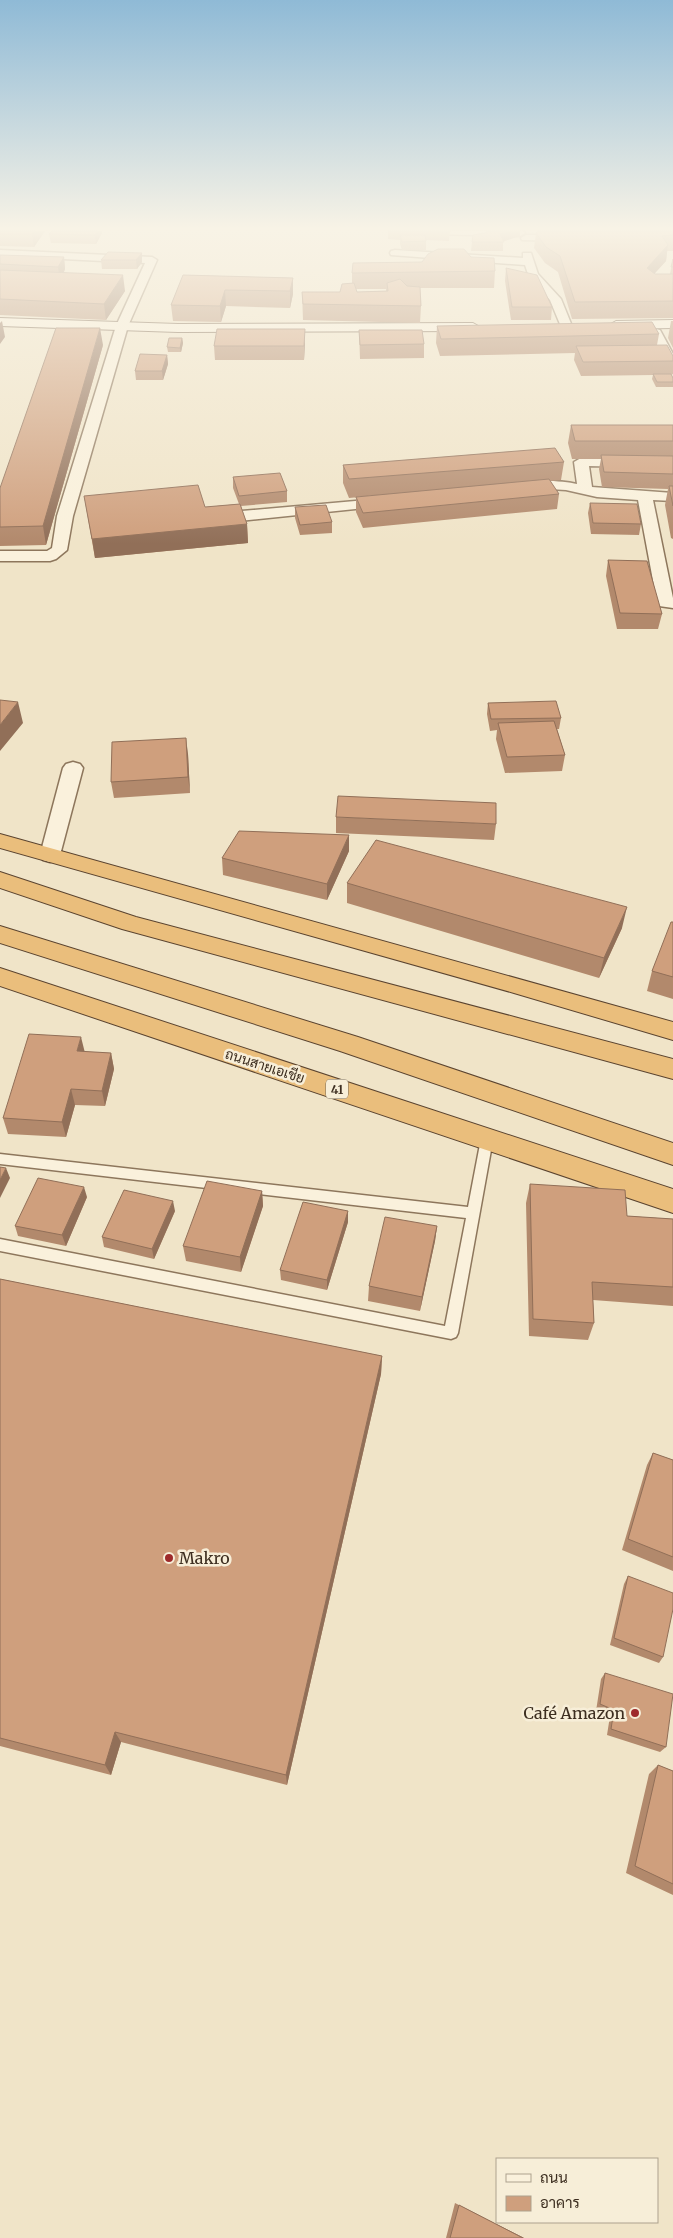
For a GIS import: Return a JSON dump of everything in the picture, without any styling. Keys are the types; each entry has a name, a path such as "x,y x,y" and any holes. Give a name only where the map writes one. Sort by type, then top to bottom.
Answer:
{"highway":[{"path":"0,841 516,984 673,1031"},
{"path":"0,880 130,923 673,1069"},
{"path":"0,934 349,1044 673,1154"},
{"name":"ถนนสายเอเชีย","path":"0,978 673,1201"},
{"path":"490,1021 673,1077"}],"street":[{"path":"0,556 50,556 60,550 64,516 120,335"},
{"path":"657,335 673,366"},
{"path":"648,354 667,354"},
{"path":"586,490 581,462 673,464"},
{"path":"511,489 550,486 597,493 673,497"},
{"path":"645,496 665,602 673,603"},
{"path":"230,518 404,500"},
{"path":"654,545 673,546"},
{"path":"50,855 73,768"}],"lane":[{"path":"0,1245 451,1333 487,1139"},
{"path":"0,1159 473,1213"}],"building":[{"path":"53,335 98,335 43,526 0,527 0,488"},
{"path":"216,335 305,335 304,346 214,346"},
{"path":"359,335 423,335 424,344 360,345"},
{"path":"440,335 596,335 441,339"},
{"path":"169,338 182,338 180,348 167,347"},
{"path":"667,345 673,356 673,361 583,362 576,346"},
{"path":"140,354 167,355 162,371 135,371"},
{"path":"653,374 671,374 673,382 657,382"},
{"path":"571,425 673,425 673,441 575,441"},
{"path":"555,448 564,462 349,479 343,465"},
{"path":"601,455 673,456 673,474 604,472"},
{"path":"280,473 287,491 239,496 233,477"},
{"path":"549,479 559,494 363,513 356,497"},
{"path":"198,485 205,507 240,504 247,524 92,539 84,496"},
{"path":"669,486 673,486 673,506"},
{"path":"590,503 637,504 641,524 593,523"},
{"path":"326,505 332,522 300,525 295,507"},
{"path":"608,560 647,561 662,614 620,613"},
{"path":"0,700 18,702 0,725"},
{"path":"556,701 561,718 491,719 488,703"},
{"path":"554,721 565,755 507,757 498,723"},
{"path":"186,738 188,777 111,782 112,742"},
{"path":"338,796 496,803 496,824 336,817"},
{"path":"239,831 349,835 327,884 222,858"},
{"path":"376,840 627,907 604,958 347,883"},
{"path":"671,922 673,922 673,977 652,971"},
{"path":"29,1034 81,1037 77,1051 111,1053 102,1091 71,1089 62,1122 3,1118"},
{"path":"0,1167 6,1168 0,1180"},
{"path":"38,1178 84,1187 62,1235 15,1226"},
{"path":"207,1181 262,1191 240,1257 183,1246"},
{"path":"530,1184 625,1190 627,1216 673,1219 673,1287 592,1282 594,1323 533,1319"},
{"path":"124,1190 173,1201 152,1249 102,1237"},
{"path":"303,1202 348,1211 327,1280 280,1270"},
{"path":"385,1217 437,1226 422,1297 369,1286"},
{"name":"Makro","path":"0,1279 382,1356 286,1775 115,1732 105,1765 0,1738"},
{"path":"653,1453 673,1460 673,1557 628,1539"},
{"path":"628,1576 673,1593 673,1609 663,1657 614,1638"},
{"name":"Café Amazon","path":"605,1673 673,1694 666,1747 611,1729 614,1710 600,1704"},
{"path":"658,1765 673,1771 673,1884 635,1866"},
{"path":"459,2205 523,2238 450,2238"}],"place":[{"name":"Makro","path":"169,1558"},
{"name":"Café Amazon","path":"635,1713"}]}
